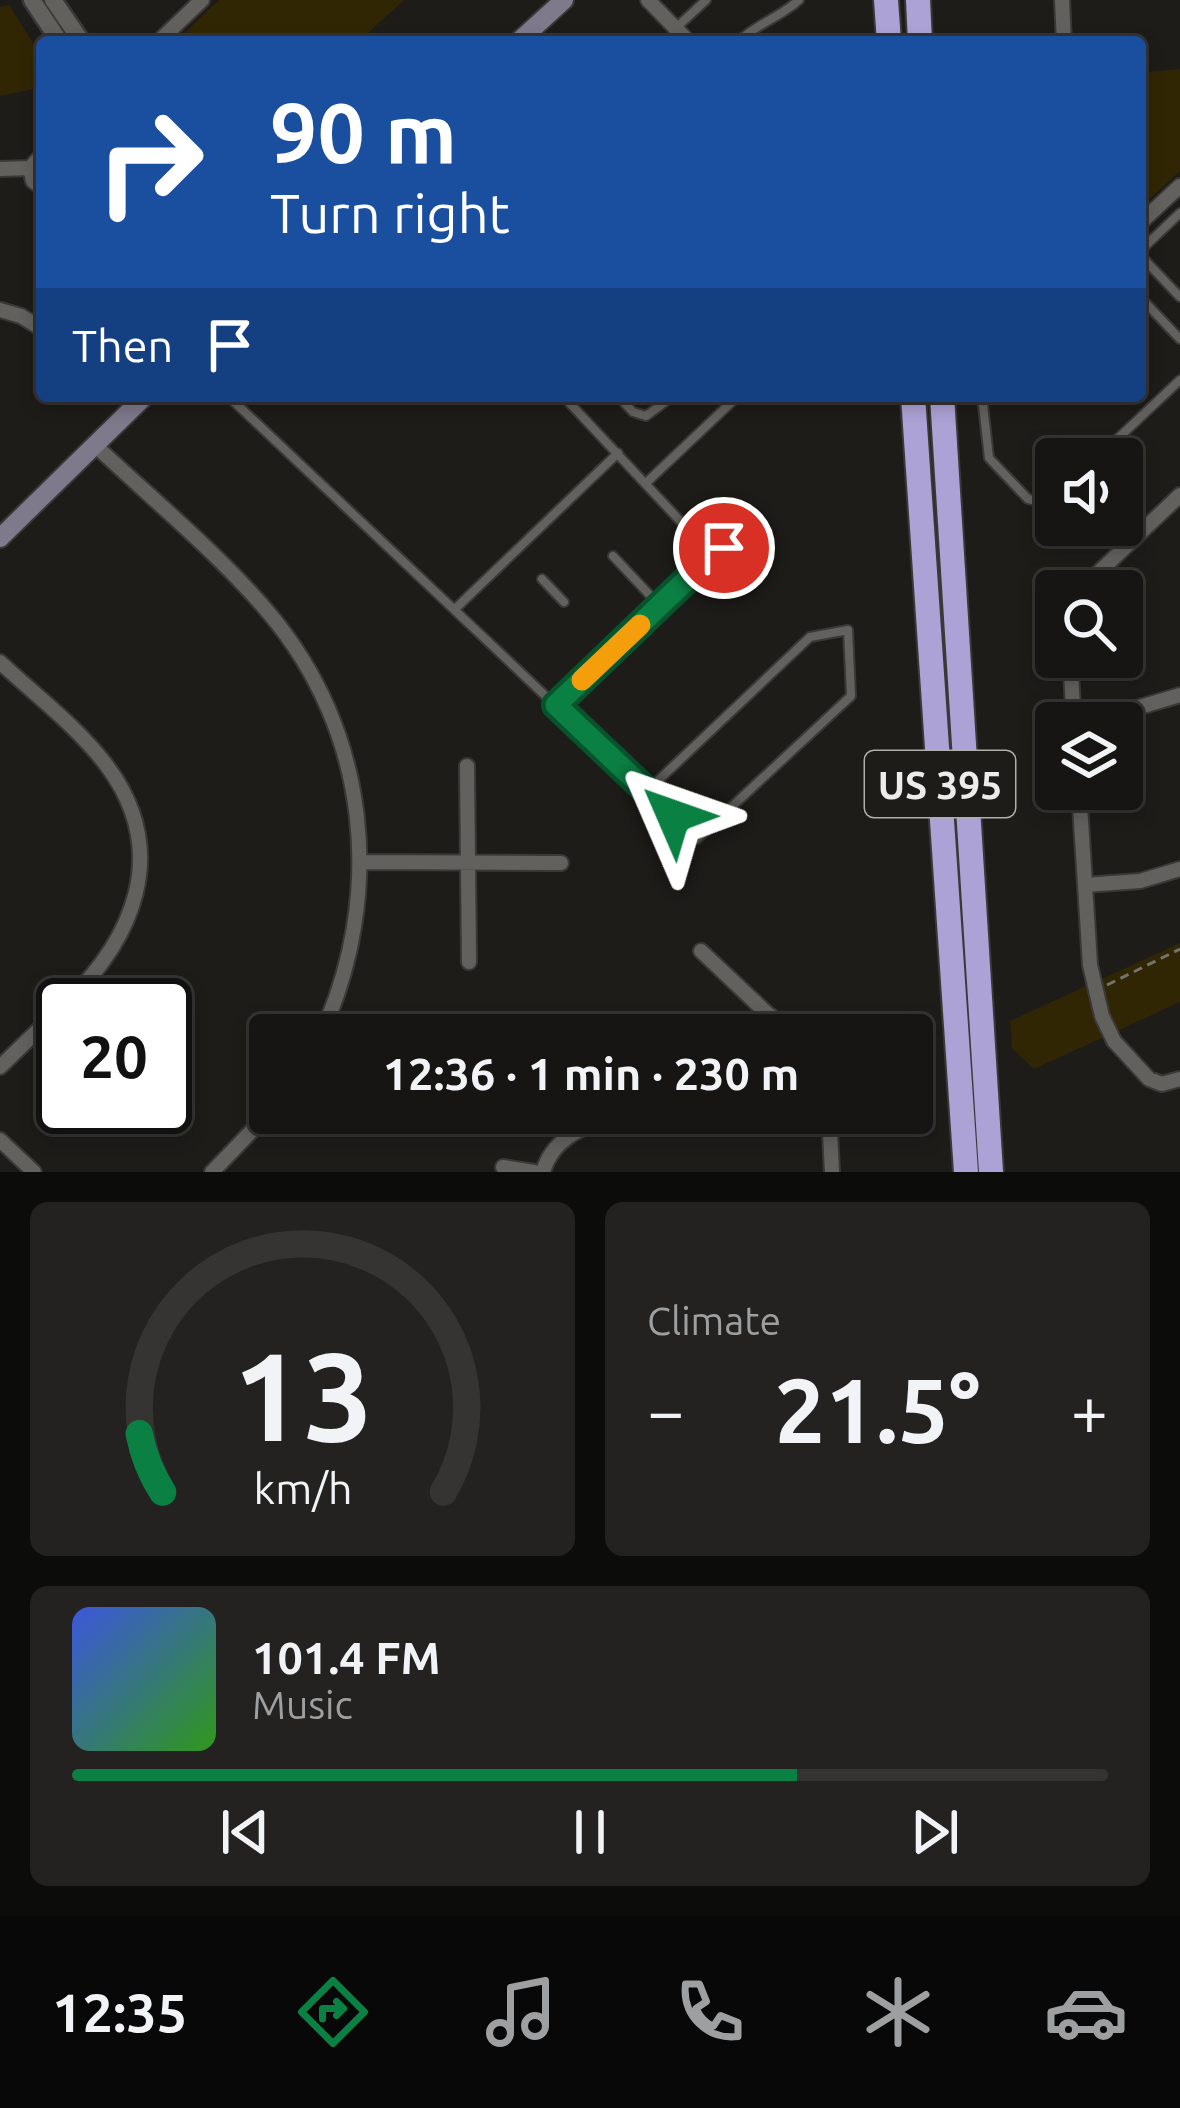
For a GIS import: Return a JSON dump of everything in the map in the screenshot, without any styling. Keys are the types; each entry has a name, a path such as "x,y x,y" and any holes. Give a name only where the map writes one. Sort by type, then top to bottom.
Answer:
{"highway":[{"path":"886,0 889,36"},
{"path":"918,0 920,36"},
{"name":"US 395","path":"913,402 966,1172"},
{"name":"US 395","path":"942,402 991,1172"}],"main road":[{"path":"525,36 564,0"},
{"path":"0,538 139,402"}],"street":[{"path":"32,0 56,36"},
{"path":"53,0 78,36"},
{"path":"164,36 202,0"},
{"path":"648,0 683,36"},
{"path":"1061,0 1064,36"},
{"path":"0,169 30,168 36,162"},
{"path":"30,168 36,184"},
{"path":"1146,218 1180,186"},
{"path":"0,310 36,325"},
{"path":"96,446 250,592 304,663 334,722 348,766 361,862 355,937 330,1014"},
{"path":"1101,570 1180,496"},
{"path":"0,662 100,758 128,806 137,851 136,896 125,931 90,978"},
{"path":"1143,706 1180,695"},
{"path":"467,766 469,962"},
{"path":"1080,810 1093,990 1114,1041 1137,1068 1162,1084 1180,1079"},
{"path":"361,862 561,863"},
{"path":"1085,886 1153,879 1180,869"},
{"path":"701,951 769,1014"},
{"path":"0,1066 36,1032"},
{"path":"212,1172 249,1134"},
{"path":"503,1167 538,1172 564,1139 574,1134"},
{"path":"830,1134 832,1172"},
{"path":"2,1147 34,1172"}],"lane":[{"path":"675,28 706,0"},
{"path":"744,36 779,18 799,0"},
{"path":"1146,247 1180,214"},
{"path":"1146,260 1180,297"},
{"path":"1146,303 1180,339"},
{"path":"1118,438 1180,380"},
{"path":"234,402 455,609 646,792 697,839 851,696 848,630 810,637 646,792"},
{"path":"569,402 699,541"},
{"path":"623,402 632,412 646,416 666,402"},
{"path":"646,483 732,402"},
{"path":"983,402 989,458 1035,501"},
{"path":"455,609 618,453"},
{"path":"714,537 724,548 720,562 712,567 702,565 694,554 699,541 714,537"},
{"path":"613,556 660,605"},
{"path":"556,705 702,565"},
{"path":"542,579 564,602"}],"path":[{"path":"1093,990 1180,949"}],"shaded area":[{"path":"219,0 404,0 365,36 181,36"},
{"path":"9,5 36,48 36,88 0,96 0,7"},
{"path":"1180,69 1180,171 1146,202 1146,72"},
{"path":"1180,943 1180,1002 1034,1069 1012,1048 1010,1021"}],"slow traffic":[{"path":"582,680 640,625"}],"route":[{"path":"673,816 556,705 702,565 712,567 720,562 724,548"}]}
